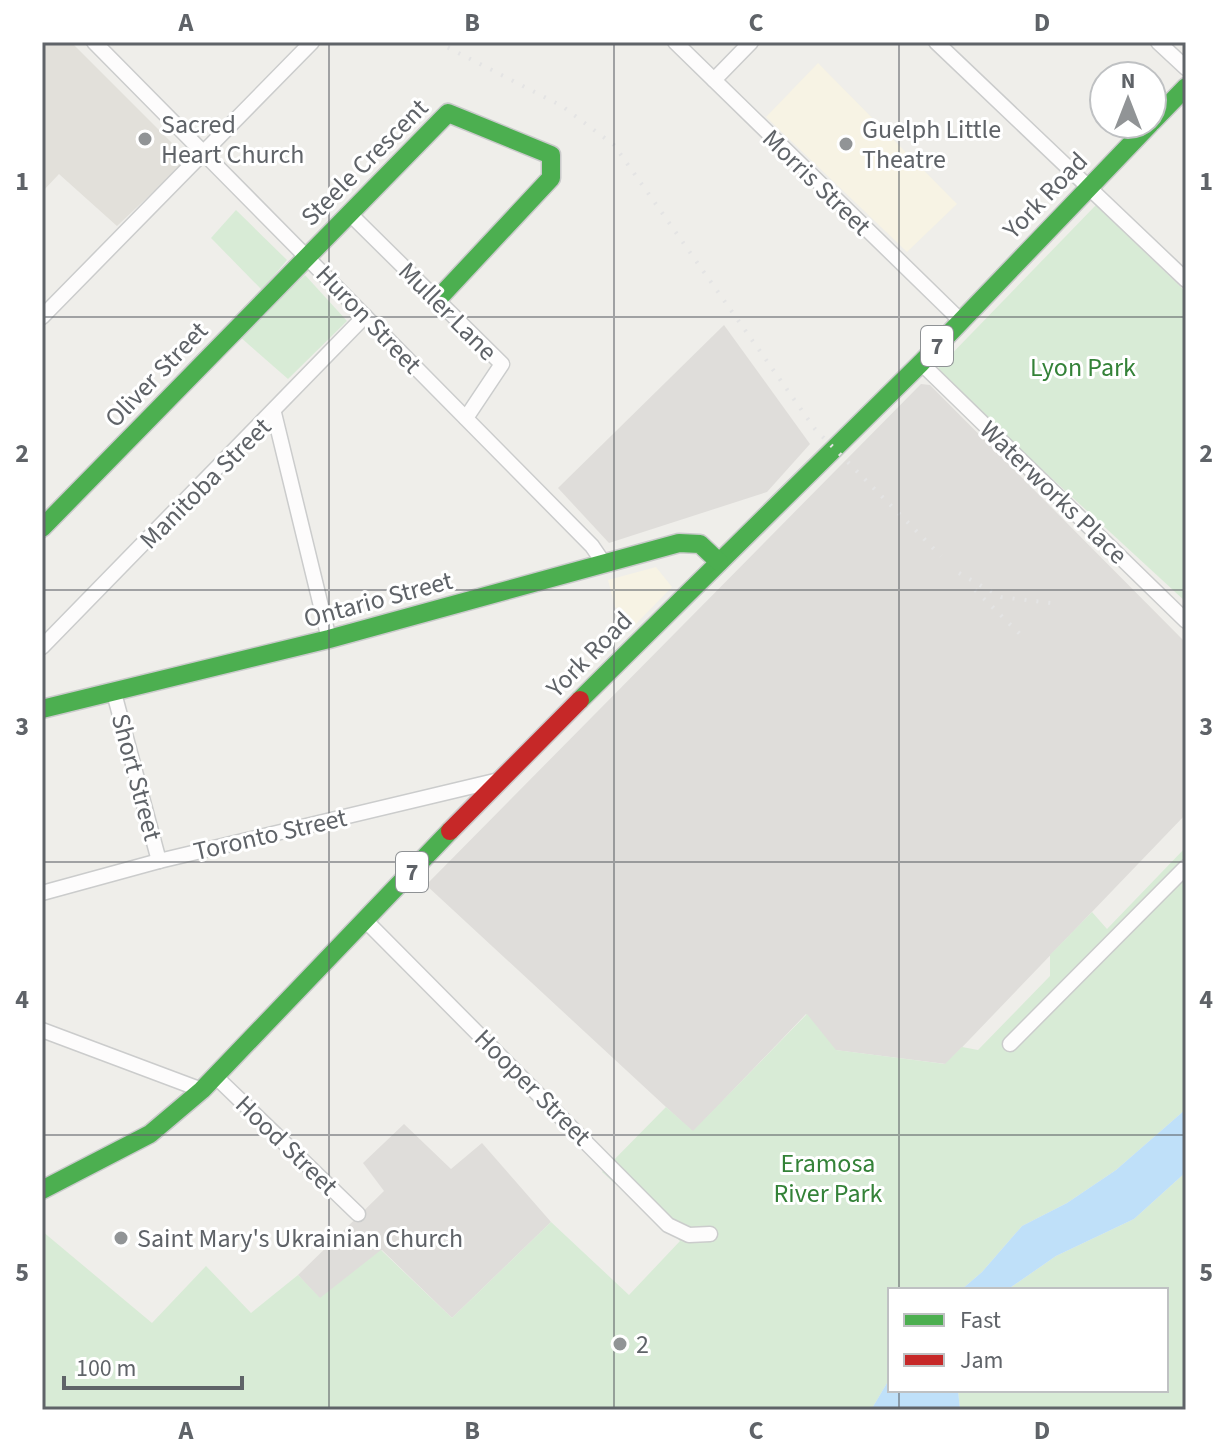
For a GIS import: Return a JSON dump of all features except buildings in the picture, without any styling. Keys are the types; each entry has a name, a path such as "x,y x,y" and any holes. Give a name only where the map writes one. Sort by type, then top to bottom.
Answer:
{"main road":[{"name":"York Road","path":"1168,106 1186,87"},
{"name":"Steele Crescent","path":"307,255 448,113 551,155 551,178 437,300"},
{"name":"York Road","path":"42,1190 150,1134 202,1090 499,780 921,363 1134,140"},
{"name":"Oliver Street","path":"42,528 307,255"},
{"name":"Ontario Street","path":"42,709 329,639 688,542 700,544 719,562"}],"street":[{"name":"Huron Street","path":"94,42 307,255 600,555 605,565"},
{"path":"42,317 312,42"},
{"name":"Morris Street","path":"675,42 961,321"},
{"path":"714,80 751,42"},
{"path":"936,42 1186,280"},
{"path":"1158,42 1186,68"},
{"name":"Muller Lane","path":"349,213 502,364 466,418"},
{"name":"Manitoba Street","path":"42,647 274,413 365,316"},
{"name":"Waterworks Place","path":"921,363 1186,621"},
{"path":"274,413 329,639"},
{"name":"Short Street","path":"114,693 159,861"},
{"name":"Toronto Street","path":"42,893 159,861 499,780"},
{"path":"1010,1044 1186,867"},
{"name":"Hooper Street","path":"365,920 668,1225 689,1235 710,1234"},
{"path":"42,1030 202,1090"},
{"name":"Hood Street","path":"215,1076 358,1214"}],"shaded area":[{"path":"42,42 71,42 188,159 117,226 59,174 42,192"},
{"path":"818,63 957,204 907,252 766,117"},
{"path":"724,325 810,444 767,492 609,543 558,488"},
{"path":"921,384 930,385 1186,643 1186,814 946,1064 835,1050 806,1014 693,1132 426,885"},
{"path":"656,567 672,587 635,625 615,607 608,580"},
{"path":"404,1124 451,1169 482,1143 551,1222 452,1318 382,1250 320,1299 298,1275 384,1191 363,1163"}],"green space":[{"name":"Lyon Park","path":"1096,205 1186,292 1186,602 958,392 938,368"},
{"path":"236,210 287,260 262,290 211,238"},
{"path":"305,275 347,321 288,379 239,336"},
{"name":"Eramosa River Park","path":"1186,847 1186,1109 1116,1170 1067,1203 1022,1226 982,1272 963,1288 888,1288 888,1381 871,1410 42,1410 42,1231 152,1323 206,1266 251,1313 298,1275 320,1298 381,1250 452,1318 551,1222 629,1295 680,1241 602,1172 666,1107 693,1131 807,1014 836,1050 945,1064 962,1047 978,1050 1050,976 1050,955 1092,912 1107,929"},
{"path":"1186,1172 1186,1410 960,1410 958,1392 1168,1392 1168,1288 1010,1288 1056,1256 1134,1219"}],"water":[{"path":"1186,1109 1186,1172 1134,1219 1056,1256 1010,1288 963,1288 982,1272 1022,1226 1067,1203 1116,1170"},
{"path":"888,1381 888,1392 958,1392 960,1410 871,1410"}],"railway":[{"path":"437,42 562,106 614,145 815,429 941,556"},
{"path":"959,573 1001,597 1059,604"},
{"path":"975,590 1022,636"}],"traffic: fast":[{"path":"1168,106 1186,87"},
{"path":"42,528 448,113 551,155 551,178 437,300"},
{"path":"580,700 921,363 1135,140"},
{"path":"42,709 329,639 679,543 700,544 719,562"},
{"path":"42,1190 150,1134 202,1090 450,831"}],"traffic: jam":[{"path":"450,831 580,700"}],"place":[{"name":"Sacred Heart Church","path":"145,139"},
{"name":"Guelph Little Theatre","path":"846,144"},
{"name":"Saint Mary's Ukrainian Church","path":"121,1238"},
{"name":"2","path":"620,1344"}]}
